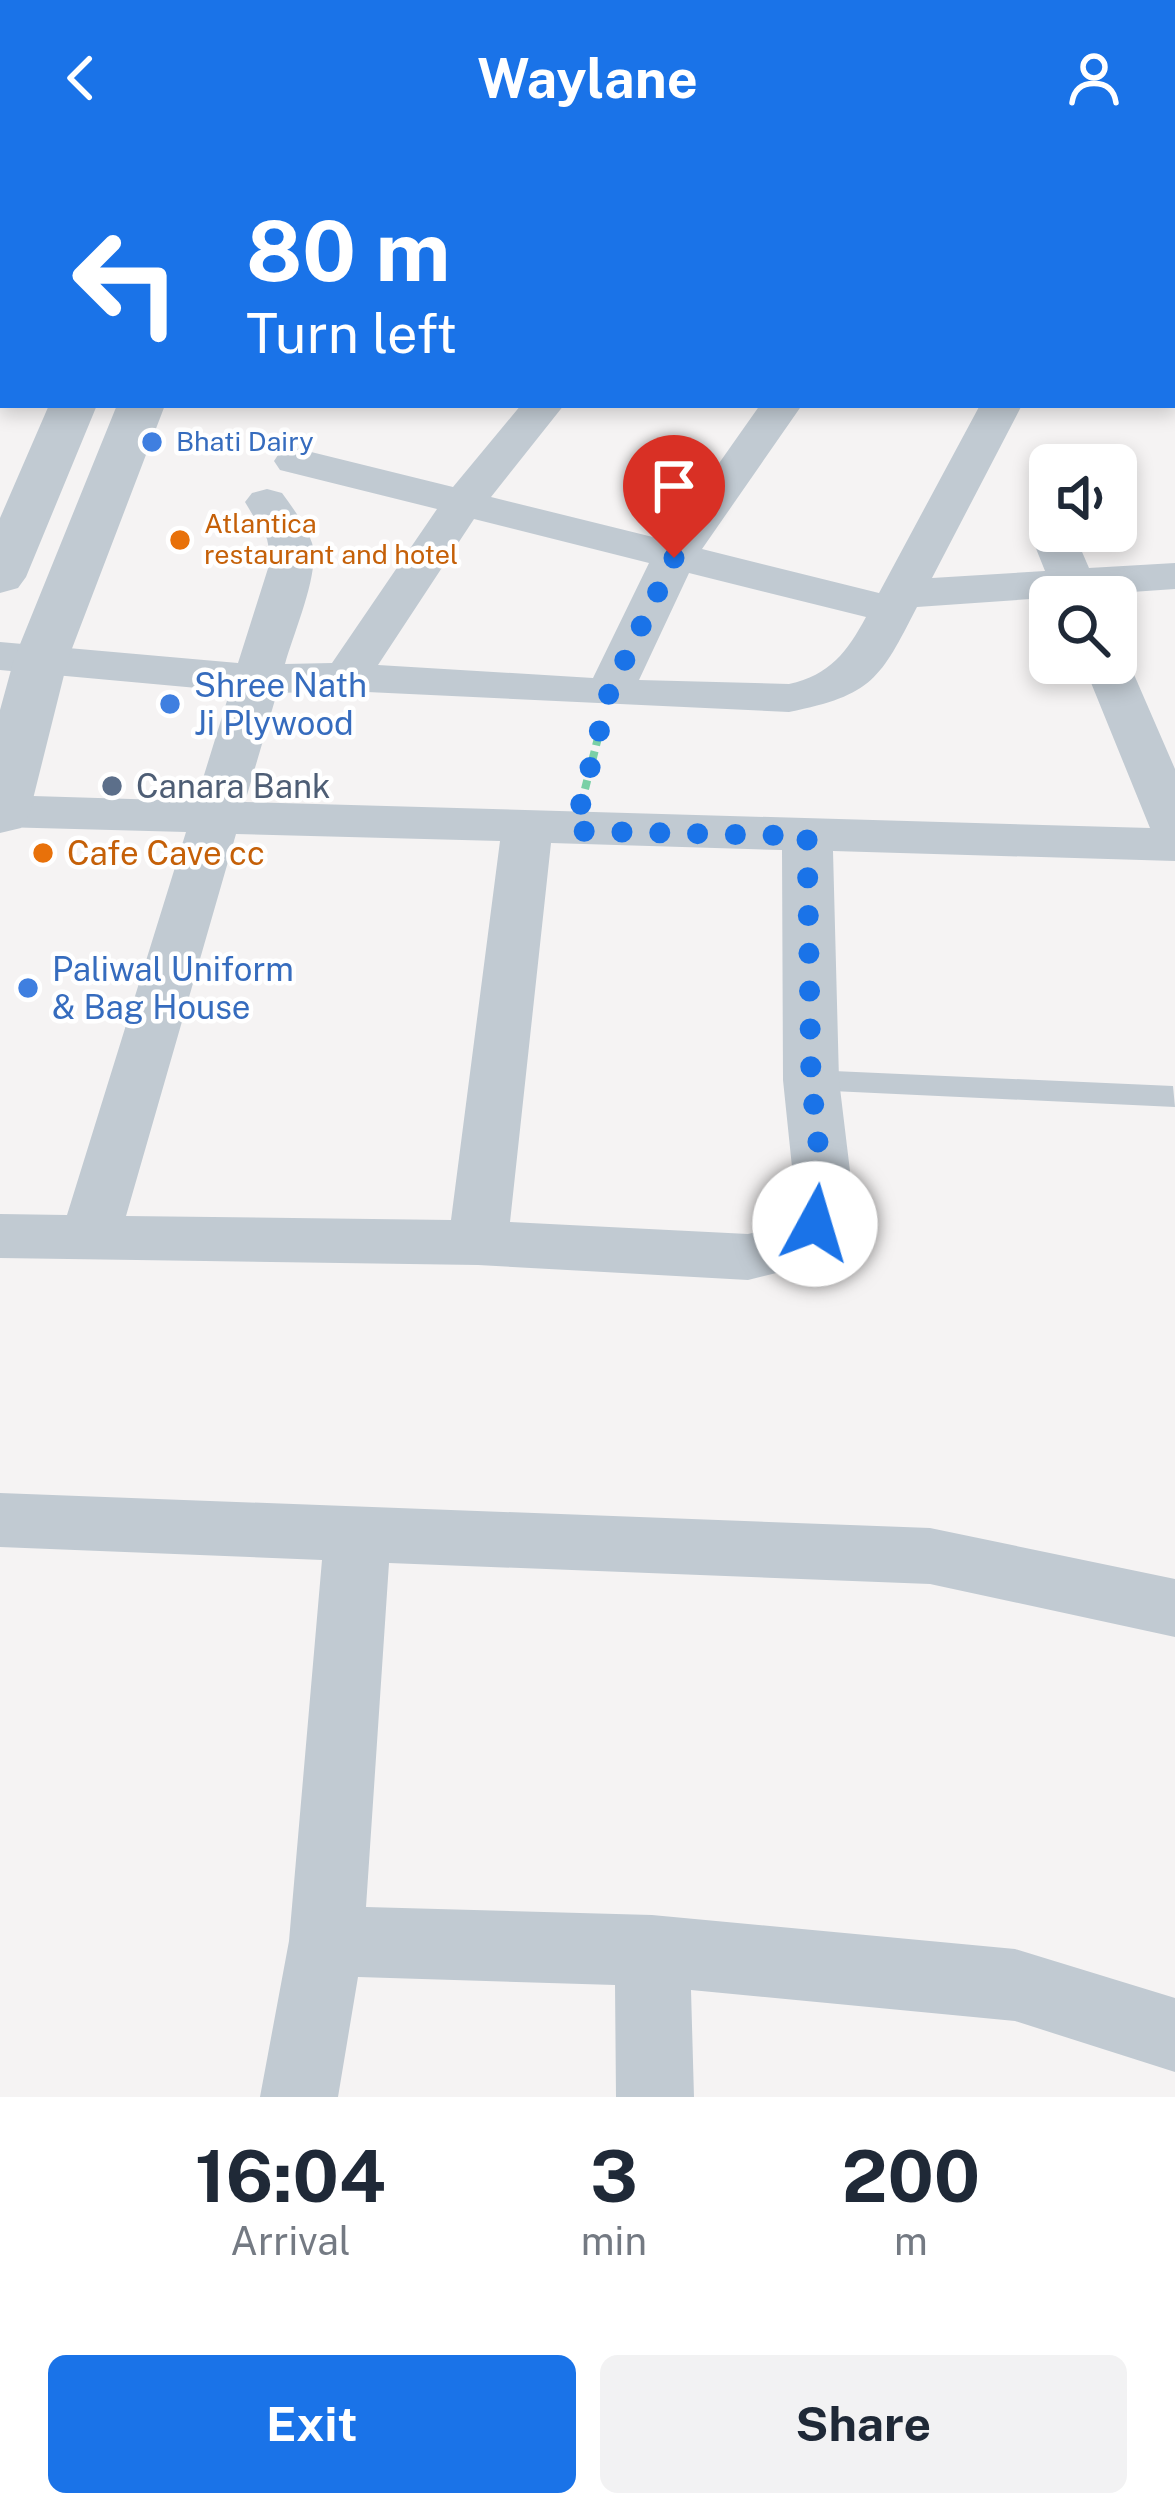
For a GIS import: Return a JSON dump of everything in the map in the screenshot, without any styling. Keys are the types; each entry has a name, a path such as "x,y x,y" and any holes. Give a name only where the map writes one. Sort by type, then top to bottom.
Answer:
{"street":[{"path":"0,577 72,408"},
{"path":"140,408 21,658 1,813 1175,845"},
{"path":"346,676 462,504 541,408"},
{"path":"609,693 674,558 779,408"},
{"path":"21,658 256,679 346,676 609,693 789,698 824,691 862,665 991,408"},
{"path":"295,461 674,558 897,602 1029,593"},
{"path":"89,1239 293,559 289,539 267,502"},
{"path":"1137,581 1175,576"},
{"path":"1115,684 1175,827"},
{"path":"1126,710 1175,710"},
{"path":"478,1243 551,829"},
{"path":"0,1235 478,1243 748,1257 788,1249 815,1224 824,1196 811,1080 807,836"},
{"path":"0,1520 930,1556 1175,1608"},
{"path":"299,2097 326,1941 358,1531"},
{"path":"326,1941 652,1951 1015,1985 1175,2035"},
{"path":"652,1951 655,2097"}],"lane":[{"path":"811,1080 1173,1097"}],"path":[{"path":"551,829 609,693"}],"place":[{"name":"Bhati Dairy","path":"152,442"},
{"name":"Atlantica restaurant and hotel","path":"180,540"},
{"name":"Shree Nath Ji Plywood","path":"170,704"},
{"name":"Canara Bank","path":"112,786"},
{"name":"Cafe Cave cc","path":"43,853"},
{"name":"Paliwal Uniform & Bag House","path":"28,988"}],"route":[{"path":"674,558 609,693 574,831 807,836 811,1080 824,1196 815,1224"}]}
